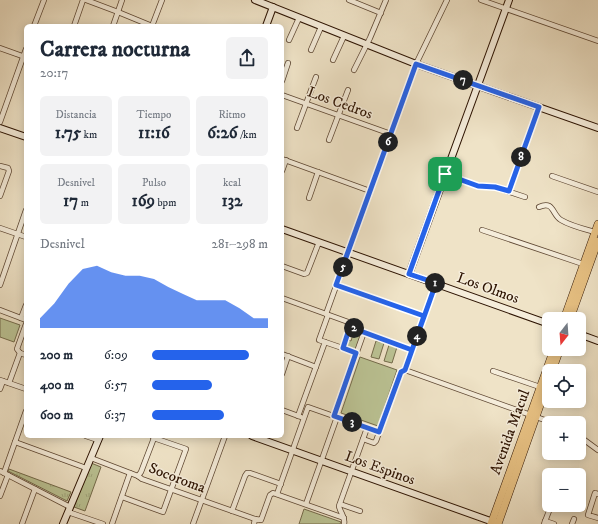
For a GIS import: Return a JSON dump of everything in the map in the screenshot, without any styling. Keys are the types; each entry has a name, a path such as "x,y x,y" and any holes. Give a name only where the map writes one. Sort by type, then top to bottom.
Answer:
{"main road":[{"path":"572,312 598,224"},
{"path":"567,312 598,241"},
{"name":"Avenida Macul","path":"533,416 540,387 551,356"},
{"name":"Avenida Macul","path":"495,523 533,416 542,396"}],"street":[{"path":"35,24 44,0"},
{"path":"75,24 84,0 147,24"},
{"path":"114,24 122,0"},
{"path":"153,24 162,0"},
{"path":"255,0 271,4 321,27 416,64 598,128"},
{"path":"348,0 354,1 381,13"},
{"path":"354,70 367,45 386,0"},
{"path":"356,353 319,340 336,285 416,64 447,0"},
{"path":"481,0 598,41"},
{"path":"409,274 509,0"},
{"path":"266,24 271,4"},
{"path":"289,40 300,18"},
{"path":"311,50 321,27"},
{"path":"333,60 344,36"},
{"path":"0,48 24,57"},
{"path":"0,122 24,60"},
{"path":"284,75 288,63"},
{"path":"297,128 316,77"},
{"path":"329,140 348,90"},
{"name":"Los Cedros","path":"284,96 391,134"},
{"path":"509,191 539,107"},
{"path":"0,128 24,136"},
{"path":"284,160 370,191"},
{"path":"0,166 9,170 0,196"},
{"path":"309,198 318,172"},
{"path":"445,174 478,186 495,187 524,196"},
{"path":"552,176 598,192"},
{"path":"539,207 548,205 554,210 559,219 595,232"},
{"path":"0,285 24,216"},
{"path":"0,228 24,236"},
{"name":"Los Olmos","path":"284,229 542,321"},
{"path":"482,230 587,265"},
{"path":"284,267 304,274 307,273 318,242"},
{"path":"363,439 375,442 401,372 405,370 436,283"},
{"path":"336,285 424,316"},
{"path":"284,299 351,323 354,328 412,350"},
{"path":"0,310 24,319"},
{"path":"343,348 351,323"},
{"path":"9,383 20,353 18,349 24,330"},
{"path":"306,504 322,461 364,332"},
{"path":"586,337 598,341"},
{"path":"298,416 325,342"},
{"path":"20,353 24,354"},
{"path":"284,355 316,366"},
{"path":"284,368 288,356"},
{"path":"405,370 542,419"},
{"path":"493,370 540,387"},
{"path":"0,389 2,380 24,388"},
{"path":"277,494 308,407 379,432"},
{"path":"284,411 304,418"},
{"path":"0,496 4,473 24,417"},
{"path":"344,521 340,510 340,504 367,428"},
{"path":"63,524 99,438"},
{"path":"138,476 142,472 153,438"},
{"path":"122,497 163,512 186,449 156,438"},
{"path":"193,524 224,438"},
{"name":"Los Espinos","path":"258,438 495,523"},
{"path":"586,441 598,450"},
{"path":"15,442 86,468"},
{"name":"Socoroma","path":"90,458 138,476 141,479 232,511 254,522"},
{"path":"4,473 69,509 101,524"},
{"path":"112,524 130,473"},
{"path":"232,511 247,473 281,484"},
{"path":"22,524 35,489"},
{"path":"254,522 262,520 271,494 273,493 306,504 344,521"},
{"path":"598,494 595,493 588,514 598,518"},
{"path":"340,504 360,511"},
{"path":"548,512 544,522 554,524"},
{"path":"572,524 574,519"}],"green space":[{"path":"0,318 20,325 14,342 0,337"},
{"path":"354,331 362,334 356,351 345,347 348,340 351,341"},
{"path":"376,341 384,343 379,359 371,357"},
{"path":"389,345 397,347 392,363 384,361"},
{"path":"360,357 397,370 378,426 341,413"},
{"path":"91,463 101,467 85,511 74,507"},
{"path":"9,469 71,492 67,501 8,471"},
{"path":"304,509 341,522 340,524 299,524"}],"route":[{"path":"445,174 409,274 436,283 424,316 412,350 355,329 351,323 343,348 356,353 334,416 379,432 401,372 405,370 424,316 336,285 416,64 539,107 509,191 495,187 478,186 445,174"}]}
